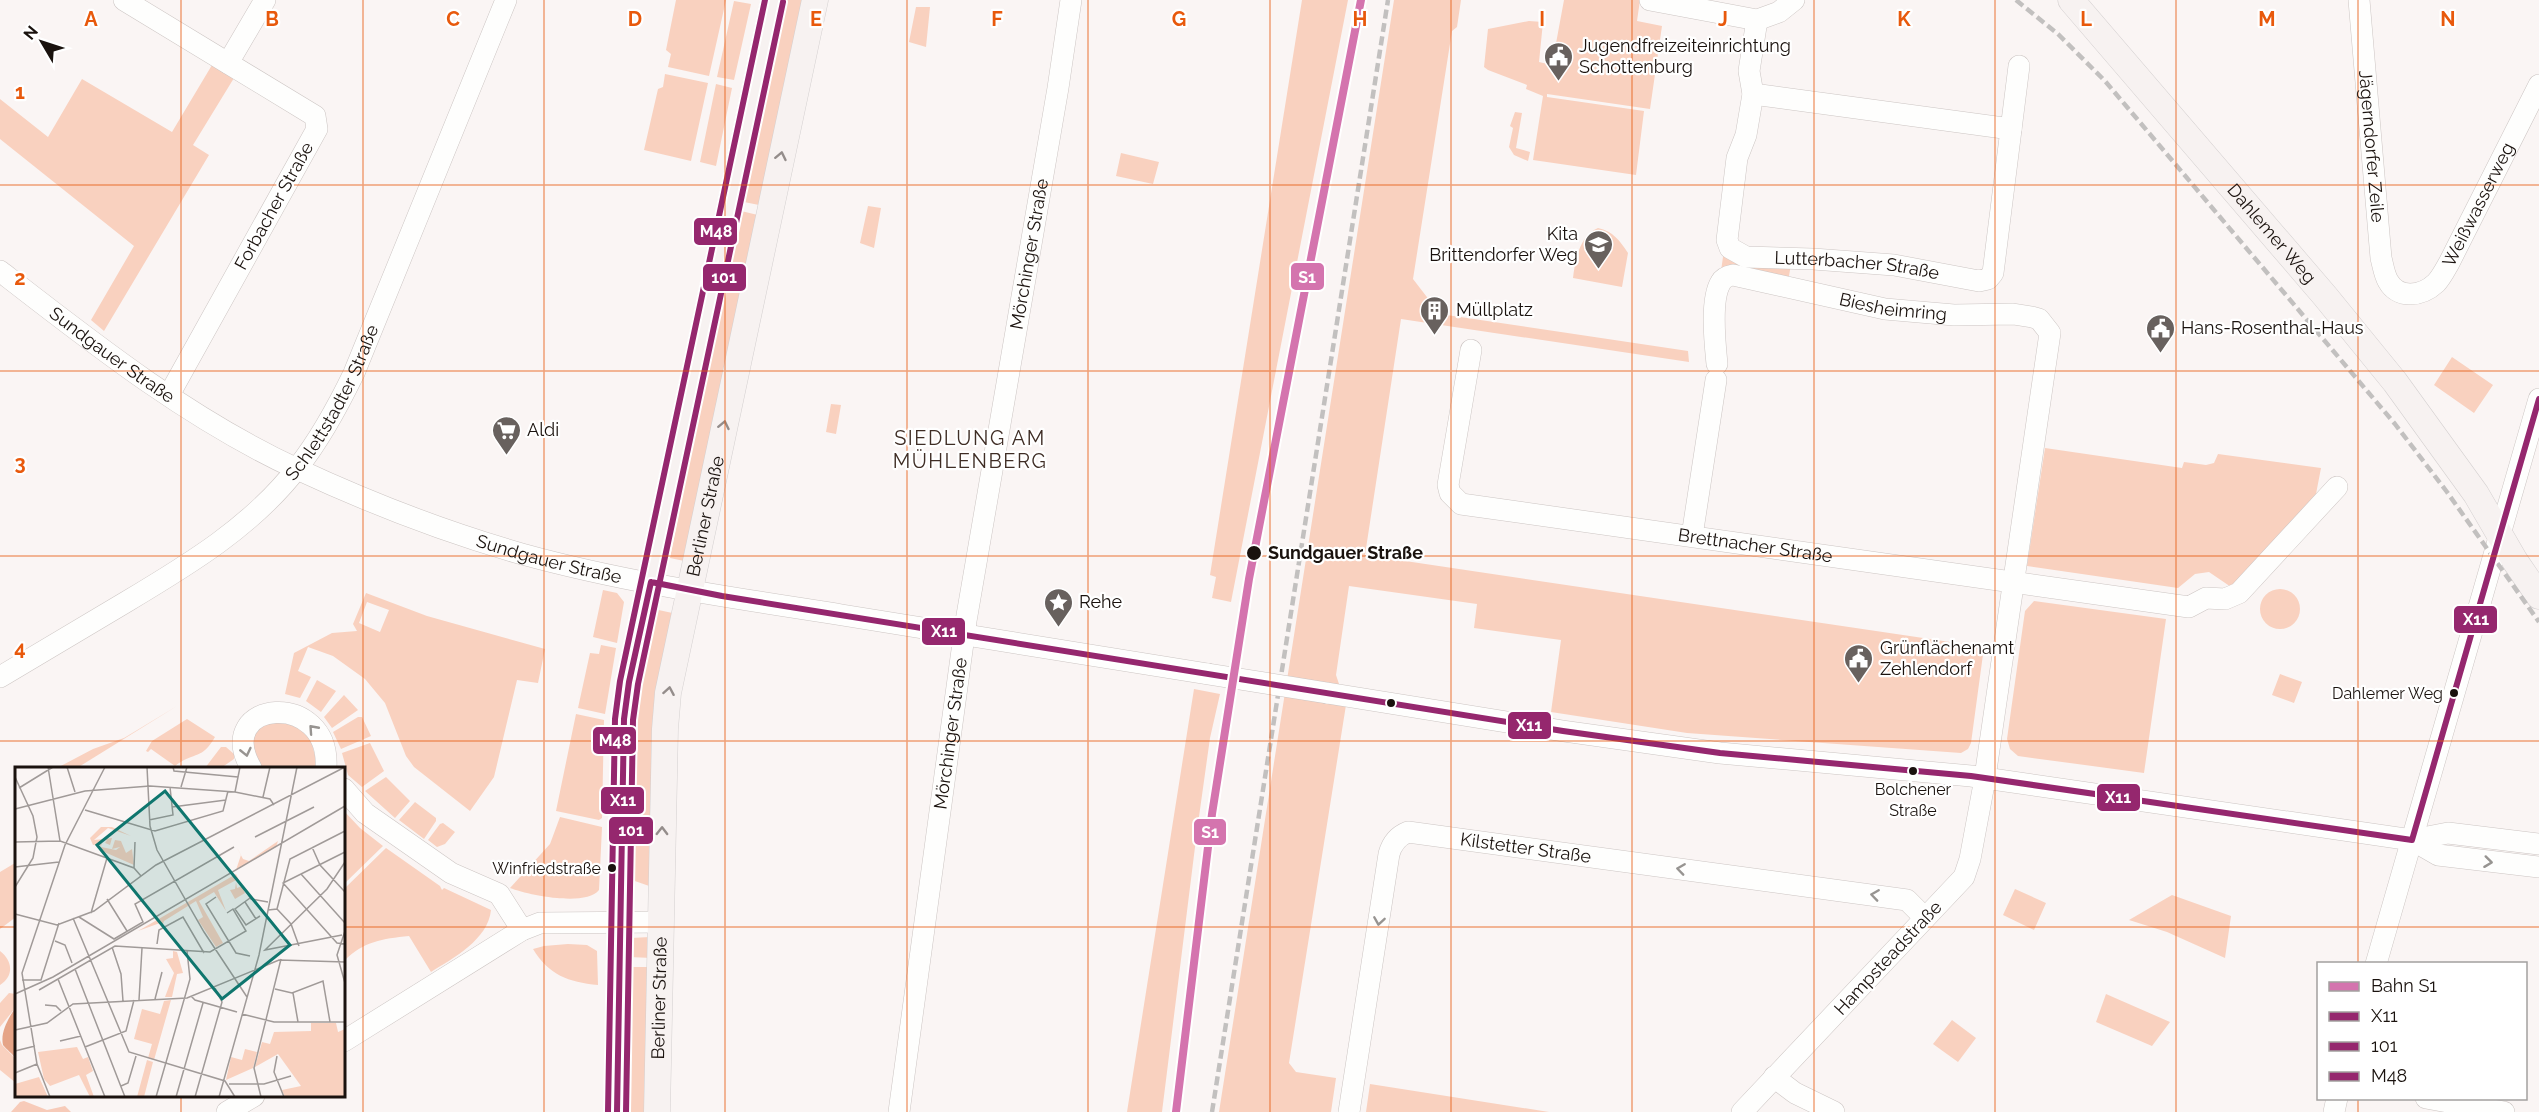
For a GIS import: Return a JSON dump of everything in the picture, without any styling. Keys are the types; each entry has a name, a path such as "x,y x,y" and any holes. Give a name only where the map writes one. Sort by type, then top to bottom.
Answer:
{"main road":[{"path":"618,1112 624,719 629,682 774,0"},
{"name":"Berliner Straße","path":"657,1112 666,711 689,591 814,0"},
{"name":"Dahlemer Weg","path":"2071,0 2325,296 2395,382 2476,494 2499,535 2539,596"}],"street":[{"name":"Forbacher Straße","path":"124,0 315,116 317,129 170,395"},
{"path":"228,63 266,0"},
{"name":"Schlettstadter Straße","path":"0,678 182,568 225,538 263,505 297,469 326,427 354,373 506,0"},
{"name":"Mörchinger Straße","path":"899,1112 964,635 1058,88 1071,0"},
{"path":"1650,0 1757,20 1779,12 1794,0"},
{"name":"Jägerndorfer Zeile","path":"2359,0 2381,258 2386,279 2395,290"},
{"name":"Lutterbacher Straße","path":"1757,20 1749,71 1753,94 1746,135 1737,158 1727,240 1730,248 1746,257 1894,265 1979,281 1988,279 1993,273 2019,66"},
{"name":"Weißwasserweg","path":"2395,290 2410,295 2429,288 2437,282 2449,263 2539,85"},
{"path":"1753,94 2011,129"},
{"name":"Sundgauer Straße","path":"0,271 107,353 229,434 297,469 385,508 525,555 689,591 1720,753 1984,778 2412,840 2448,833 2539,844"},
{"name":"Biesheimring","path":"1692,536 1716,372 1714,324 1719,288 1726,278 1733,274 1885,309 1954,315 2013,314 2038,319 2050,333 2013,581"},
{"name":"Brettnacher Straße","path":"1471,350 1448,485 1450,493 1461,504 2189,607 2206,598 2225,599 2239,593 2337,487"},
{"path":"2376,962 2539,399"},
{"path":"1984,778 2013,581"},
{"path":"251,767 243,746 247,728 261,715 284,711 301,718 315,729 324,746 326,767"},
{"name":"Hampsteadstraße","path":"1742,1112 1964,877 1970,860 1984,778"},
{"path":"345,790 365,813 451,873 499,894 522,930"},
{"name":"Kilstetter Straße","path":"1349,1112 1389,854 1401,834 1408,832 1907,900 1925,918"},
{"name":"Sundgauer Straße","path":"2412,840 2438,855 2539,867"},
{"path":"345,1040 522,930 540,923 661,922"},
{"path":"1774,1077 1796,1093 1834,1112"},
{"path":"227,1112 251,1097"},
{"path":"2437,1100 2504,1112"}],"shaded area":[{"path":"676,0 726,0 709,76 668,67 671,54 666,50"},
{"path":"781,0 808,0 764,206 739,201"},
{"path":"1302,0 1348,0 1231,602 1212,598 1216,577 1210,575"},
{"path":"1394,0 1461,0 1457,27 1452,31 1413,279 1440,314 1688,351 1689,362 1401,319 1365,555 1984,647 1971,743 1968,749 1961,753 1687,733 1551,712 1561,640 1474,628 1477,604 1349,586 1336,675 1346,705 1289,1063 1296,1072 1336,1078 1331,1112 1219,1112"},
{"path":"1564,0 1640,0 1637,21 1662,26 1650,109 1547,94 1547,97 1644,111 1636,175 1533,160 1543,96 1526,89 1527,85 1484,67 1488,29 1529,21 1543,22 1539,62 1552,65"},
{"path":"734,1 751,4 734,80 717,77"},
{"path":"916,7 930,7 926,47 909,42"},
{"path":"212,65 234,78 193,145 209,155 104,331 91,320 134,246 0,139 0,99 48,137 82,79 172,132"},
{"path":"665,74 708,83 691,161 644,150 658,89 663,87"},
{"path":"716,84 732,88 716,166 700,162"},
{"path":"1515,112 1522,113 1516,148 1530,152 1528,161 1514,155 1509,147 1513,128 1510,126"},
{"path":"1121,153 1159,162 1153,184 1116,176"},
{"path":"868,206 881,208 874,248 860,243"},
{"path":"737,210 762,216 689,562 670,558 679,513 676,496"},
{"path":"1598,228 1612,234 1628,253 1622,287 1573,278 1577,256 1583,242 1592,231"},
{"path":"1724,250 1791,264 1788,282 1720,278"},
{"path":"2452,357 2493,385 2474,413 2434,385"},
{"path":"831,404 841,405 836,434 826,432"},
{"path":"2045,448 2182,468 2184,462 2206,465 2214,463 2218,454 2321,468 2316,494 2231,587 2209,572 2195,574 2178,588 2027,566"},
{"path":"2280,589 2294,595 2300,609 2294,623 2280,629 2266,623 2260,609 2266,595"},
{"path":"603,590 617,593 624,602 617,643 593,637"},
{"path":"366,593 427,616 545,649 538,683 517,680 494,777 470,811 414,767 406,756 385,703 365,679 333,656 308,647 298,671 311,677 300,698 285,694 294,653 332,633 357,631 353,624","holes":["367,602 389,610 380,632 359,623"]},
{"path":"2034,601 2166,619 2144,773 2018,756 2010,749 2007,739 2025,611"},
{"path":"654,609 677,614 655,888 629,879 632,729"},
{"path":"601,645 616,648 605,714 578,708 590,653 599,654"},
{"path":"2280,674 2302,682 2294,703 2272,695"},
{"path":"317,680 336,691 321,712 306,701"},
{"path":"1194,689 1220,694 1210,738 1197,831 1162,1112 1127,1112"},
{"path":"344,695 358,710 332,728 324,717"},
{"path":"177,706 79,767 59,767 93,749 124,738"},
{"path":"576,714 604,720 602,818 599,820 556,811"},
{"path":"358,717 362,717 371,736 341,749 333,732"},
{"path":"187,719 215,737 206,750 175,766 151,749 146,751 152,741"},
{"path":"265,720 296,724 311,740 318,767 255,767 250,757 257,723"},
{"path":"370,743 384,771 362,787 348,775 342,753"},
{"path":"221,747 226,747 234,754 234,759 222,767 206,767"},
{"path":"386,777 410,801 395,818 365,791"},
{"path":"415,802 436,818 424,839 399,820"},
{"path":"345,812 360,828 383,846 345,883"},
{"path":"560,817 602,827 599,890 592,895 570,899 530,894 510,888 550,844"},
{"path":"443,823 455,832 445,844 437,847 428,840"},
{"path":"386,848 440,886 442,890 444,888 491,910 488,921 476,939 459,954 431,972 409,936 390,938 366,945 345,960 345,888"},
{"path":"15,863 15,918 0,929 0,872"},
{"path":"2015,889 2046,903 2034,930 2003,915"},
{"path":"2172,895 2231,916 2225,958 2167,932 2129,920"},
{"path":"650,937 653,958 628,957 631,938"},
{"path":"568,944 587,945 597,951 598,985 577,982 560,976 539,958 533,949"},
{"path":"0,951 7,959 10,973 0,985"},
{"path":"628,967 653,967 650,1112 625,1112"},
{"path":"9,993 15,994 15,1008 0,1027 0,1003"},
{"path":"2106,994 2170,1022 2152,1046 2096,1022"},
{"path":"15,1009 15,1058 3,1045 2,1040"},
{"path":"1952,1020 1976,1038 1958,1062 1933,1044"},
{"path":"0,1040 15,1058 15,1082 0,1070"},
{"path":"1370,1084 1549,1112 1366,1112"},
{"path":"24,1101 47,1110 65,1106 71,1112 11,1112 20,1102"}],"railway":[{"path":"1212,1112 1388,0"},
{"path":"2016,0 2058,34 2105,81 2395,424 2447,492 2539,622"}],"rail line":[{"name":"S1","path":"1176,1112 1212,814 1249,579 1361,0"}],"transit line":[{"name":"M48","path":"608,1112 615,719 620,681 765,0"},
{"name":"101","path":"626,1112 633,720 638,684 783,2"},
{"name":"X11","path":"2412,840 2539,399"},
{"name":"X11","path":"651,582 722,596 1563,731 1720,753 1971,776 2412,840"},
{"name":"X11","path":"617,1112 624,719 629,682 651,582"}],"place":[{"name":"Jugendfreizeiteinrichtung Schottenburg","path":"1558,82"},
{"name":"Kita Brittendorfer Weg","path":"1599,270"},
{"name":"Müllplatz","path":"1435,336"},
{"name":"Hans-Rosenthal-Haus","path":"2160,354"},
{"name":"Aldi","path":"506,456"},
{"name":"Sundgauer Straße","path":"1254,553"},
{"name":"Rehe","path":"1058,628"},
{"name":"Grünflächenamt Zehlendorf","path":"1859,684"},
{"name":"Dahlemer Weg","path":"2454,693"},
{"name":"Bolchener Straße","path":"1913,771"},
{"name":"Winfriedstraße","path":"612,868"}],"district":[{"name":"SIEDLUNG AM MÜHLENBERG","path":"970,450"}]}
